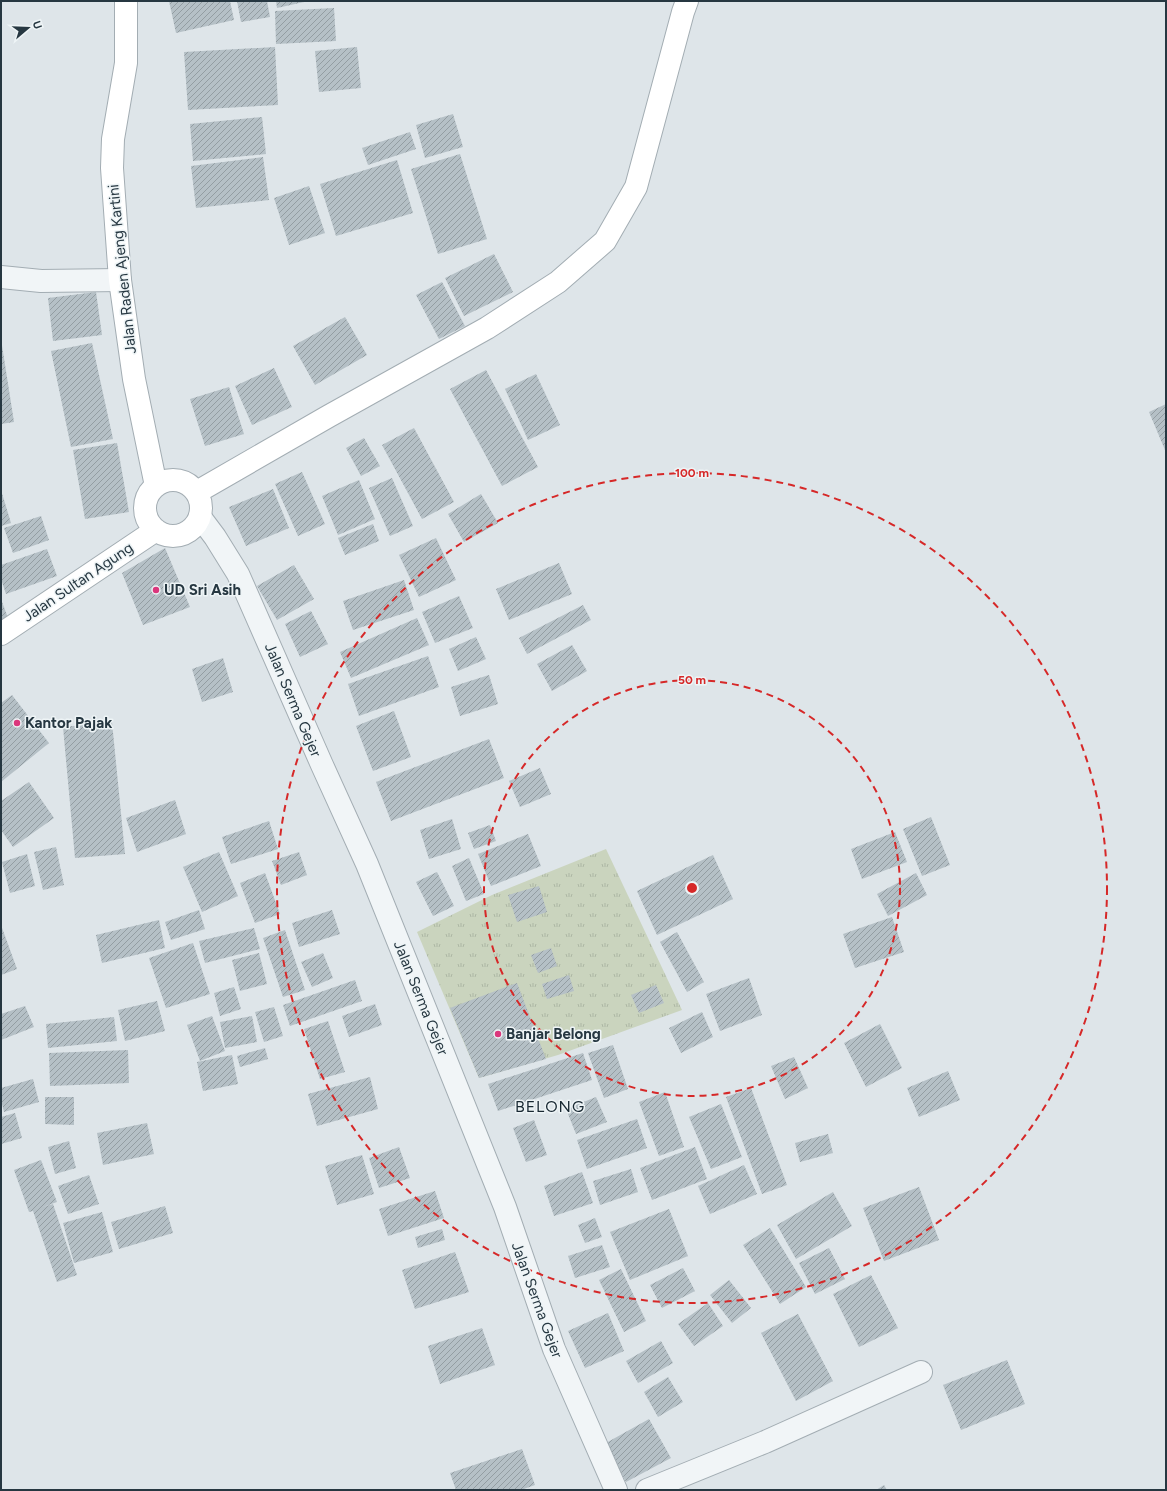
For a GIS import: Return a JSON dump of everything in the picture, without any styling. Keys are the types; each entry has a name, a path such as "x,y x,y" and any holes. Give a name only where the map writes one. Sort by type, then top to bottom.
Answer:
{"street":[{"name":"Jalan Raden Ajeng Kartini","path":"126,1 126,63 113,139 112,168 120,280 134,379 156,486"},
{"path":"197,492 487,328 558,282 605,241 636,187 687,1"},
{"path":"1,277 41,281 120,280"},
{"path":"166,481 178,481 188,484 197,492 201,504 200,517 194,527 185,534 170,536 156,530 149,523 146,513 146,503 156,486 166,481"},
{"name":"Jalan Serma Gejer","path":"200,517 215,537 238,574 367,864 505,1208 554,1349 616,1490"},
{"name":"Jalan Sultan Agung","path":"1,634 156,530"},
{"path":"647,1490 765,1442 921,1372"}],"green space":[{"path":"606,849 682,1010 558,1055 479,1078 417,932 492,895"}],"building":[{"path":"169,1 230,1 234,20 176,33"},
{"path":"237,1 267,1 270,17 241,22"},
{"path":"276,1 304,1 304,2 277,8"},
{"path":"334,8 336,41 276,44 275,11"},
{"path":"275,47 278,105 188,110 184,52"},
{"path":"357,47 361,88 319,92 315,51"},
{"path":"453,114 463,147 425,158 416,125"},
{"path":"262,117 266,154 193,161 190,124"},
{"path":"410,132 416,149 368,165 362,148"},
{"path":"460,154 487,239 438,254 411,169"},
{"path":"263,157 269,200 196,208 191,166"},
{"path":"397,160 413,213 336,236 320,184"},
{"path":"309,186 325,233 289,245 274,198"},
{"path":"494,254 513,292 464,316 445,278"},
{"path":"442,282 465,326 439,339 416,295"},
{"path":"96,292 102,335 53,341 48,298"},
{"path":"345,317 367,355 315,385 293,346"},
{"path":"1,339 14,422 1,424"},
{"path":"92,343 113,439 71,447 51,351"},
{"path":"274,368 292,407 252,425 235,386"},
{"path":"486,370 538,467 502,486 450,389"},
{"path":"536,374 560,425 528,440 505,389"},
{"path":"229,387 244,434 205,446 190,399"},
{"path":"1166,404 1166,450 1165,450 1149,412"},
{"path":"414,428 454,502 422,519 382,445"},
{"path":"364,438 380,466 361,476 346,448"},
{"path":"117,443 129,512 85,519 73,450"},
{"path":"302,472 325,524 298,536 275,484"},
{"path":"392,478 413,526 390,536 369,488"},
{"path":"359,480 375,519 338,535 322,496"},
{"path":"273,489 289,528 246,546 229,507"},
{"path":"1,490 11,523 1,526"},
{"path":"481,494 498,523 464,542 448,514"},
{"path":"41,516 49,540 13,553 4,528"},
{"path":"373,524 379,541 345,555 338,538"},
{"path":"436,538 456,580 419,597 399,555"},
{"name":"UD Sri Asih","path":"165,548 190,607 143,625 122,573"},
{"path":"47,549 57,576 6,594 1,579 1,565"},
{"path":"559,563 572,594 509,620 496,589"},
{"path":"294,565 314,599 277,620 257,586"},
{"path":"404,580 414,610 353,630 343,601"},
{"path":"459,596 473,628 435,643 422,612"},
{"path":"1,599 8,618 1,620"},
{"path":"583,605 591,620 527,654 519,638"},
{"path":"311,611 328,644 300,657 285,624"},
{"path":"417,618 429,645 351,678 340,652"},
{"path":"476,637 486,659 458,671 449,649"},
{"path":"572,645 587,671 552,691 537,664"},
{"path":"428,656 439,687 359,716 348,684"},
{"path":"223,658 233,692 202,702 192,669"},
{"path":"489,675 498,704 460,716 451,687"},
{"name":"Kantor Pajak","path":"12,695 49,743 1,782 1,703"},
{"path":"394,711 411,757 373,771 356,726"},
{"path":"112,722 125,854 75,858 63,727"},
{"path":"489,739 504,778 391,821 376,782"},
{"path":"540,768 551,794 520,807 509,781"},
{"path":"29,782 54,818 13,847 1,830 1,801"},
{"path":"175,800 186,834 137,852 126,818"},
{"path":"931,817 950,865 922,876 903,829"},
{"path":"452,819 461,849 429,859 420,830"},
{"path":"269,821 278,849 231,864 222,837"},
{"path":"490,825 496,841 474,849 468,833"},
{"path":"895,832 907,862 862,879 851,849"},
{"path":"528,834 541,866 491,886 478,854"},
{"path":"56,847 64,885 43,890 34,852"},
{"path":"219,852 238,896 202,912 183,867"},
{"path":"299,852 307,875 281,885 272,861"},
{"path":"27,854 35,886 10,893 2,862"},
{"path":"713,855 733,899 657,935 637,891"},
{"path":"469,858 484,894 466,901 452,866"},
{"path":"437,872 454,906 433,916 416,882"},
{"path":"265,873 280,914 255,923 240,883"},
{"path":"916,873 927,895 888,916 877,894"},
{"path":"539,886 547,912 517,922 508,895"},
{"path":"199,910 205,929 171,940 165,922"},
{"path":"332,910 340,934 299,947 292,923"},
{"path":"892,917 904,952 855,968 843,934"},
{"path":"159,920 165,948 102,963 96,935"},
{"path":"1,925 17,969 1,975"},
{"path":"254,928 260,949 205,963 199,941"},
{"path":"285,930 305,990 283,997 263,938"},
{"path":"677,932 704,982 687,992 660,942"},
{"path":"193,943 210,994 166,1008 149,958"},
{"path":"551,948 557,966 538,973 531,955"},
{"path":"259,953 267,984 240,991 232,960"},
{"path":"323,953 333,978 312,987 301,962"},
{"path":"569,975 574,991 547,999 542,984"},
{"path":"749,978 762,1015 720,1031 706,994"},
{"path":"355,980 362,1001 290,1026 283,1005"},
{"name":"Banjar Belong","path":"517,983 546,1059 479,1078 450,1008"},
{"path":"656,985 664,1003 639,1013 631,995"},
{"path":"234,987 241,1009 220,1016 214,993"},
{"path":"157,1001 165,1031 125,1041 118,1010"},
{"path":"375,1004 382,1025 349,1037 342,1016"},
{"path":"25,1006 34,1027 1,1040 1,1014"},
{"path":"274,1007 283,1036 264,1042 255,1012"},
{"path":"702,1012 713,1037 681,1053 669,1028"},
{"path":"212,1016 225,1051 200,1061 187,1025"},
{"path":"252,1016 257,1042 225,1048 220,1022"},
{"path":"114,1017 117,1041 48,1048 46,1024"},
{"path":"328,1021 345,1072 320,1079 304,1029"},
{"path":"880,1024 902,1068 866,1087 844,1043"},
{"path":"613,1045 628,1089 604,1098 588,1053"},
{"path":"265,1048 268,1059 240,1067 237,1056"},
{"path":"128,1050 129,1083 50,1086 49,1053"},
{"path":"583,1053 592,1080 498,1111 488,1084"},
{"path":"232,1055 238,1084 203,1091 197,1062"},
{"path":"794,1057 808,1088 785,1099 771,1066"},
{"path":"948,1071 960,1100 919,1117 907,1088"},
{"path":"370,1077 378,1109 317,1126 308,1094"},
{"path":"33,1079 39,1102 4,1112 1,1100 1,1088"},
{"path":"751,1088 787,1185 762,1194 726,1097"},
{"path":"665,1092 684,1147 659,1156 639,1102"},
{"path":"45,1097 74,1097 74,1125 45,1124"},
{"path":"596,1097 607,1122 576,1134 566,1109"},
{"path":"721,1104 742,1157 711,1169 689,1117"},
{"path":"15,1113 22,1138 1,1144 1,1117"},
{"path":"637,1119 647,1148 587,1169 577,1140"},
{"path":"534,1120 547,1155 526,1162 513,1128"},
{"path":"147,1123 154,1154 103,1165 97,1133"},
{"path":"828,1134 833,1153 800,1162 795,1143"},
{"path":"69,1141 76,1168 55,1174 48,1147"},
{"path":"399,1147 410,1178 379,1188 369,1158"},
{"path":"695,1147 707,1179 652,1200 640,1168"},
{"path":"362,1155 374,1194 337,1205 325,1166"},
{"path":"41,1160 57,1202 43,1207 53,1204 77,1275 57,1282 33,1211 29,1212 14,1170"},
{"path":"744,1165 757,1194 710,1214 698,1186"},
{"path":"631,1169 638,1192 600,1205 593,1181"},
{"path":"582,1172 593,1203 554,1216 544,1186"},
{"path":"89,1175 99,1204 68,1214 58,1186"},
{"path":"919,1187 939,1240 884,1261 863,1208"},
{"path":"435,1191 444,1218 388,1236 379,1209"},
{"path":"833,1192 852,1226 796,1259 777,1225"},
{"path":"165,1206 173,1233 119,1249 111,1222"},
{"path":"669,1209 688,1256 630,1280 610,1232"},
{"path":"102,1212 113,1252 74,1263 63,1223"},
{"path":"595,1218 602,1237 585,1243 578,1225"},
{"path":"770,1228 806,1287 780,1304 743,1245"},
{"path":"442,1229 445,1240 418,1248 415,1237"},
{"path":"602,1245 610,1267 575,1278 568,1256"},
{"path":"829,1248 845,1279 815,1294 799,1263"},
{"path":"455,1252 469,1292 415,1309 402,1270"},
{"path":"683,1268 695,1291 662,1308 650,1285"},
{"path":"621,1269 646,1321 624,1332 599,1280"},
{"path":"871,1275 898,1328 859,1347 833,1294"},
{"path":"729,1280 751,1308 732,1323 710,1295"},
{"path":"708,1303 723,1326 694,1346 678,1324"},
{"path":"608,1313 624,1351 585,1368 568,1331"},
{"path":"798,1314 833,1381 796,1401 761,1333"},
{"path":"482,1328 495,1365 440,1384 428,1346"},
{"path":"661,1341 673,1363 638,1383 626,1361"},
{"path":"1007,1360 1025,1404 961,1430 943,1385"},
{"path":"668,1377 683,1402 658,1417 644,1392"},
{"path":"649,1419 671,1458 626,1482 606,1443"},
{"path":"522,1449 535,1485 521,1490 456,1490 450,1473"},
{"path":"884,1485 887,1490 876,1490"}],"place":[{"name":"UD Sri Asih","path":"156,590"},
{"name":"Kantor Pajak","path":"17,723"},
{"name":"Banjar Belong","path":"498,1034"}],"district":[{"name":"BELONG","path":"550,1106"}]}
